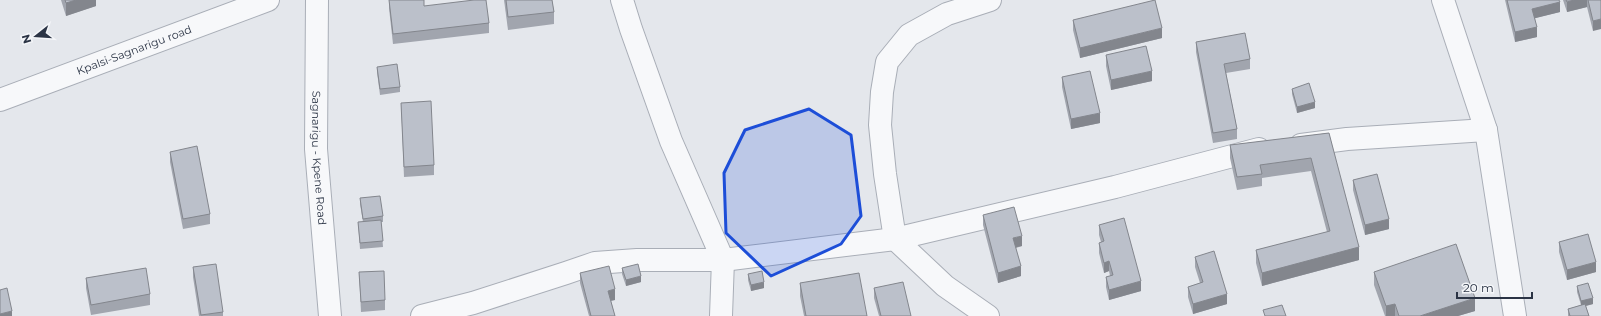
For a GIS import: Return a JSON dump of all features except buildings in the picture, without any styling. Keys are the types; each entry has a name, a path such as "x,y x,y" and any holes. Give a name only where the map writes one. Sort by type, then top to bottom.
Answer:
{"street":[{"name":"Kpalsi-Sagnarigu road","path":"0,100 268,0"},
{"name":"Sagnarigu - Kpene Road","path":"317,0 316,149 330,316"},
{"path":"622,0 671,141 723,260 722,316"},
{"path":"988,316 945,286 894,239 880,125 882,92 887,62 909,35 948,14 990,0"},
{"path":"1443,0 1486,130 1515,316"},
{"path":"422,316 473,303 566,274 595,263 637,260 723,260 894,239 1115,187 1256,150 1347,139 1486,130"}],"highlighted area":[{"path":"809,109 851,135 861,216 841,244 771,276 726,233 724,173 745,130"}]}
